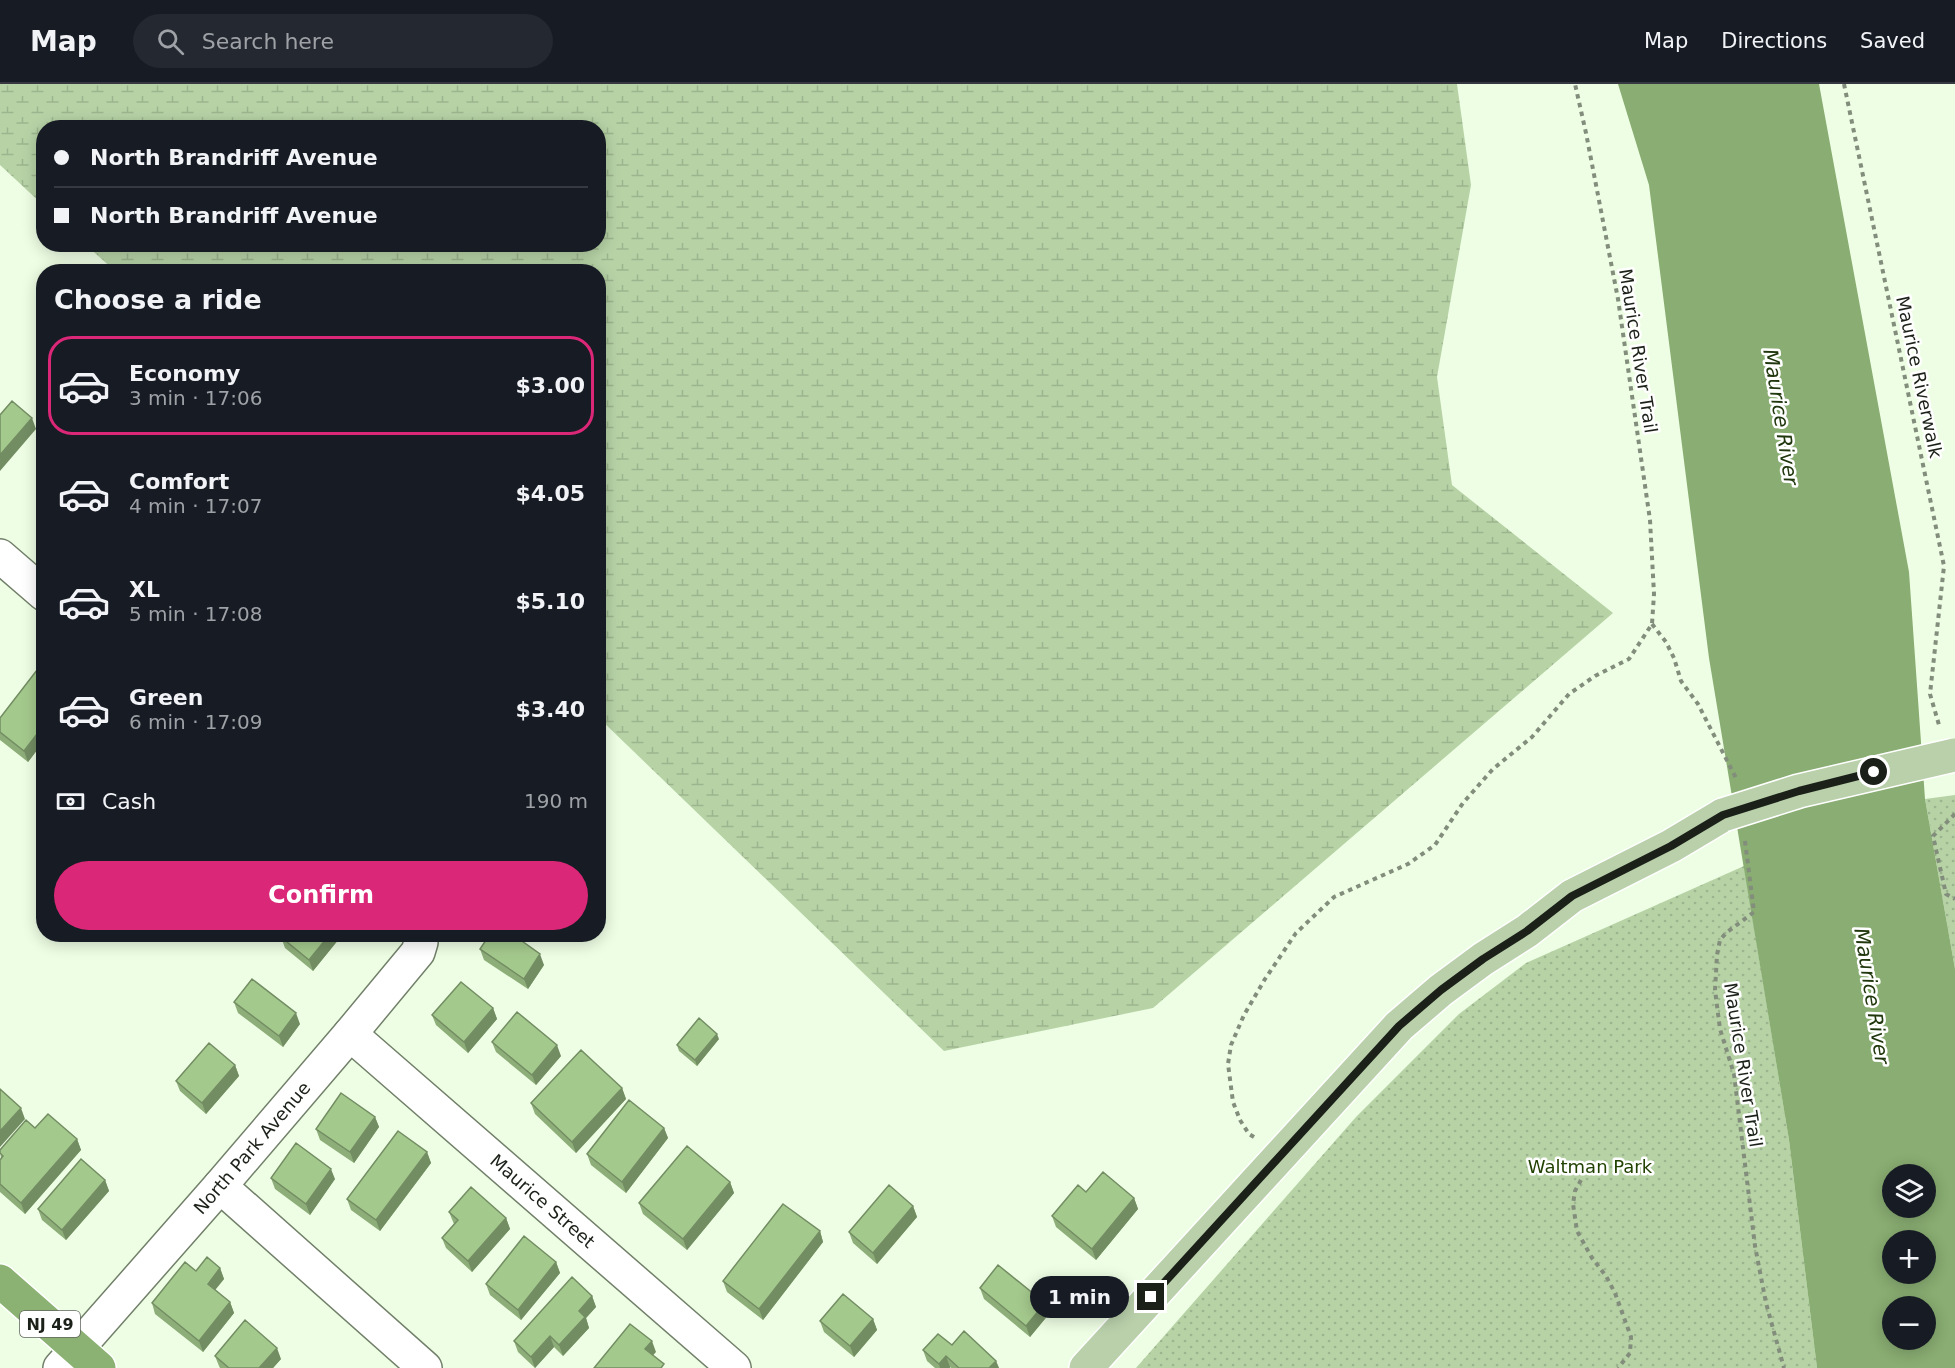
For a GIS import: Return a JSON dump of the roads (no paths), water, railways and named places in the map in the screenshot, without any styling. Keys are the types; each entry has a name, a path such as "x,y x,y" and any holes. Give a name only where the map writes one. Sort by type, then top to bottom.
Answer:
{"highway":[{"name":"NJ 49","path":"0,1281 79,1361"}],"main road":[{"path":"1086,1368 1399,1026 1441,990 1483,959 1527,931 1572,896 1671,846 1733,823 1799,791 1874,772 1950,745"}],"street":[{"path":"0,556 36,587"},
{"name":"North Park Avenue","path":"79,1361 220,1186 418,952 419,942"},
{"name":"Maurice Street","path":"350,1034 734,1368"},
{"path":"220,1186 425,1368"}],"water":[{"name":"Maurice River","path":"1618,84 1819,84 1909,572 1925,799 1955,969 1955,1368 1817,1368 1789,1140 1709,658 1649,185"}],"park label":[{"name":"Waltman Park","path":"1590,1167"}]}
